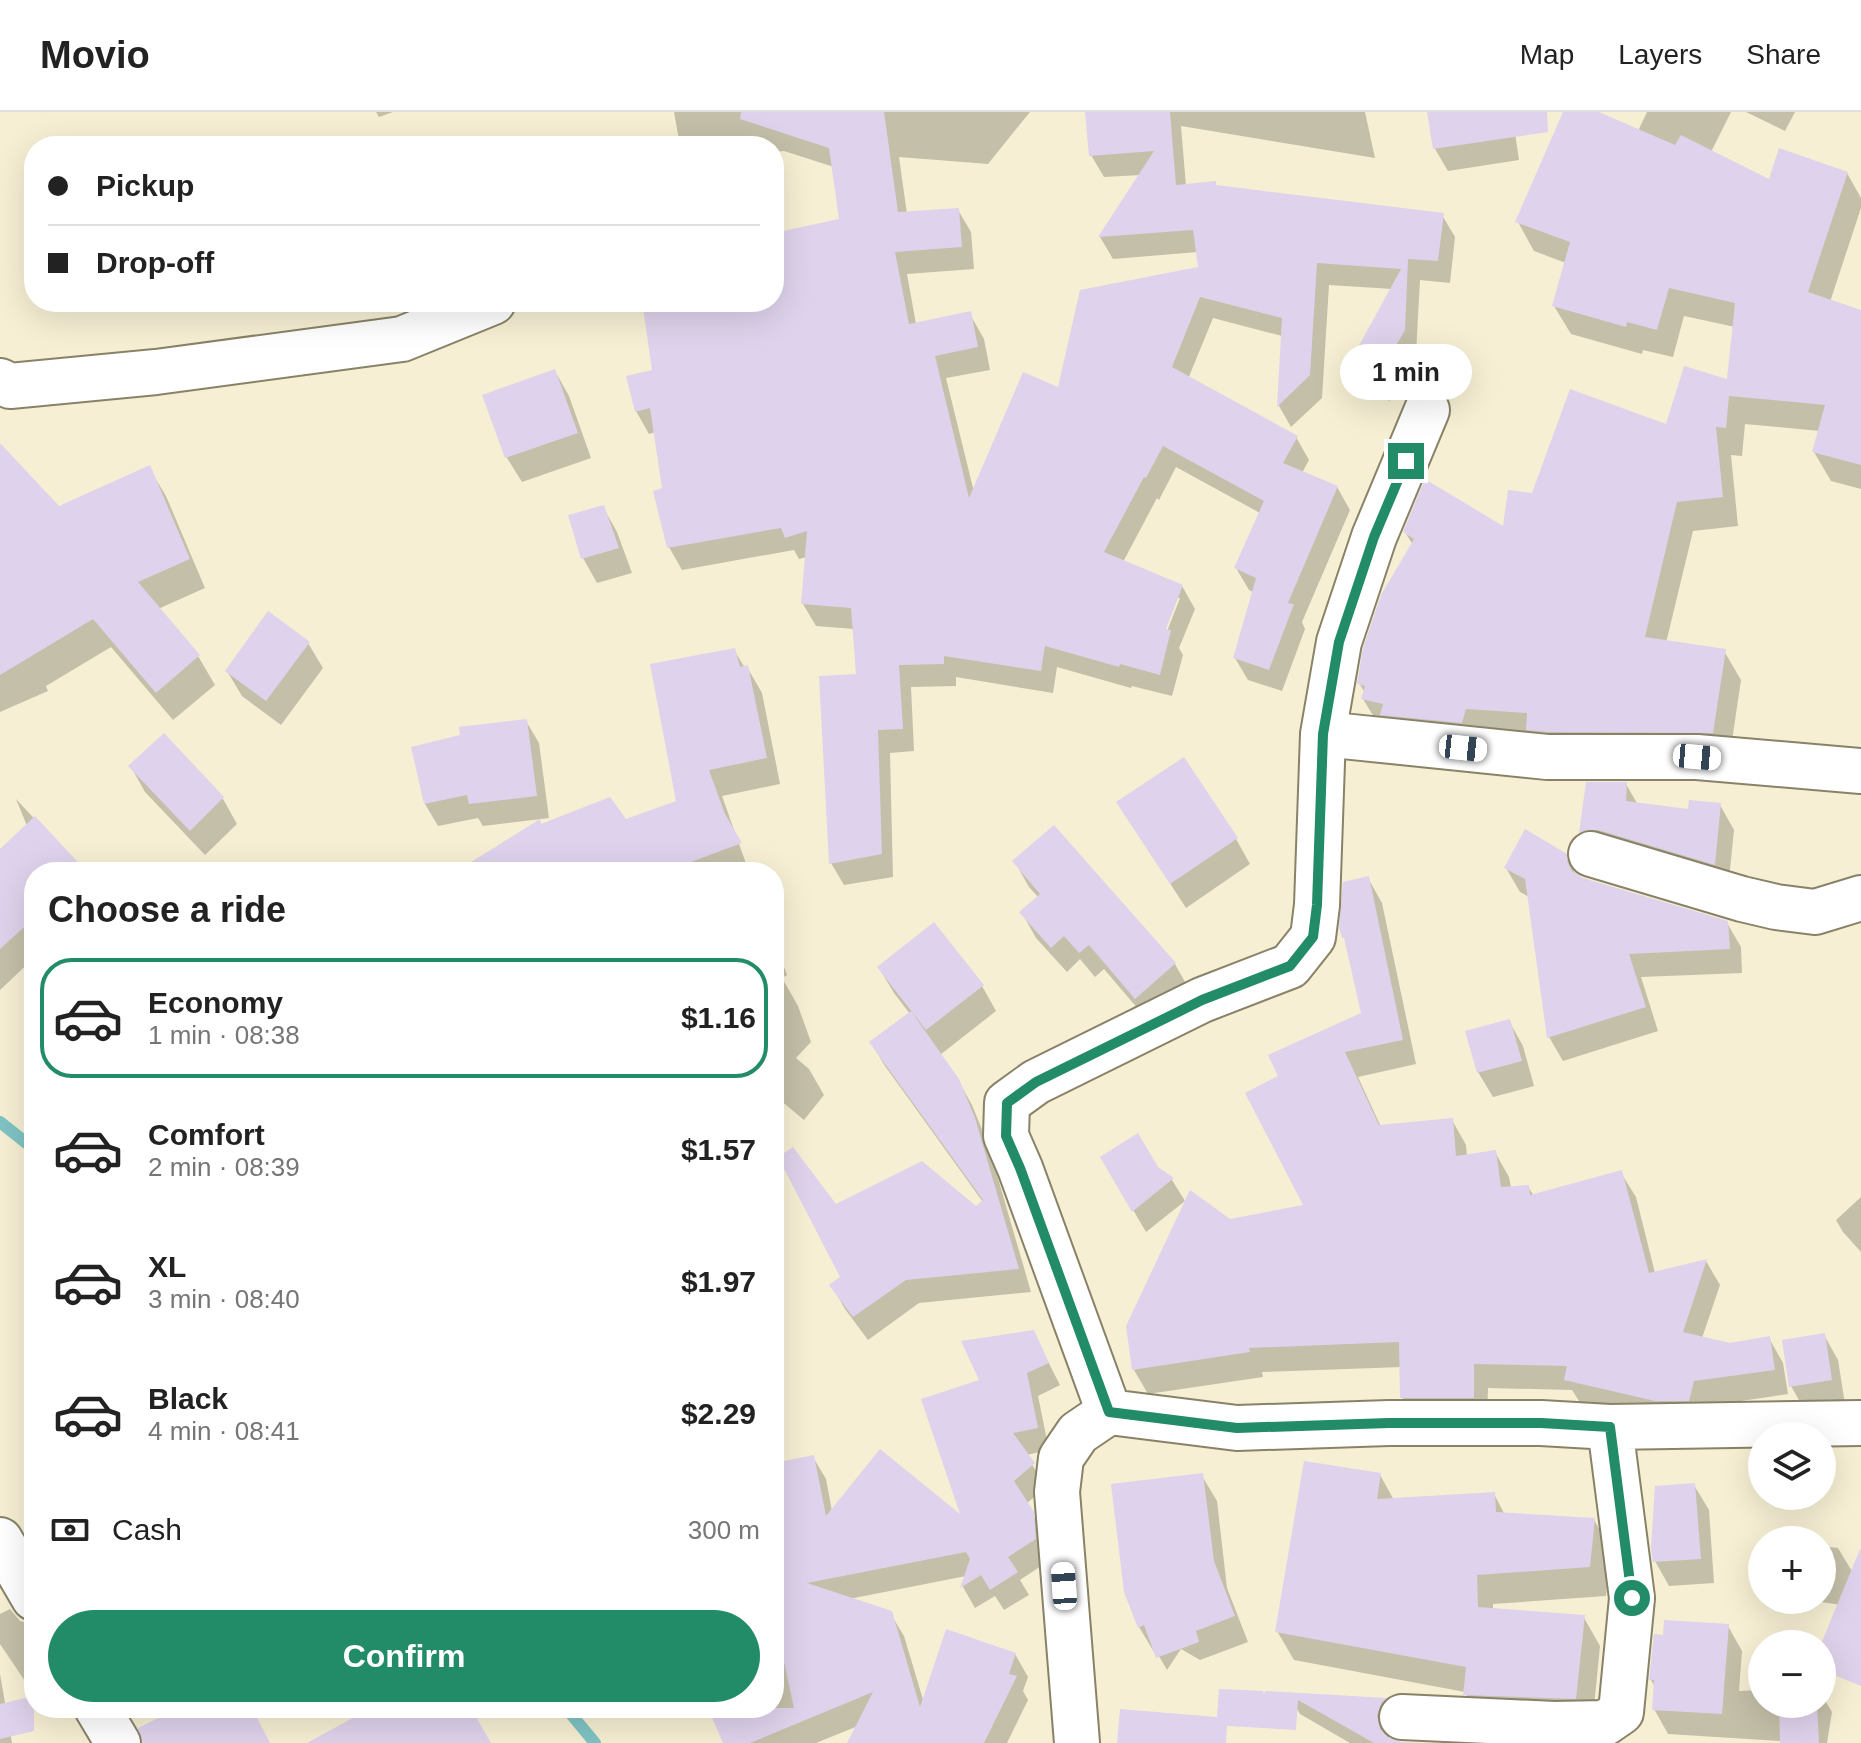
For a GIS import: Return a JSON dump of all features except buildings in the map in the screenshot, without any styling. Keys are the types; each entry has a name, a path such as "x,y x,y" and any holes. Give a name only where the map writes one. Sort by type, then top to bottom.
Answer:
{"street":[{"path":"0,381 10,386 156,372 402,339 468,312"},
{"path":"1109,1412 1006,1136 1007,1103 1036,1082 1189,1006 1290,966 1313,937 1317,905 1323,734 1339,642 1374,537 1427,410"},
{"path":"1323,734 1547,757 1697,757 1861,771"},
{"path":"1591,854 1776,907 1815,912 1861,898"},
{"path":"1077,1743 1057,1492 1061,1458 1078,1433 1109,1412 1237,1428 1389,1423 1541,1423 1610,1427 1861,1423"},
{"path":"1402,1717 1554,1724 1605,1723 1621,1712 1632,1598 1610,1427"},
{"path":"0,1540 24,1581"},
{"path":"103,1718 118,1743"}],"waterway":[{"path":"0,1122 24,1141"},
{"path":"574,1718 595,1743"}],"route":[{"path":"1406,461 1374,537 1339,642 1323,734 1317,905 1313,937 1290,966 1202,1000 1036,1082 1007,1103 1006,1136 1109,1412 1237,1428 1389,1423 1541,1423 1610,1427 1632,1598"}]}
